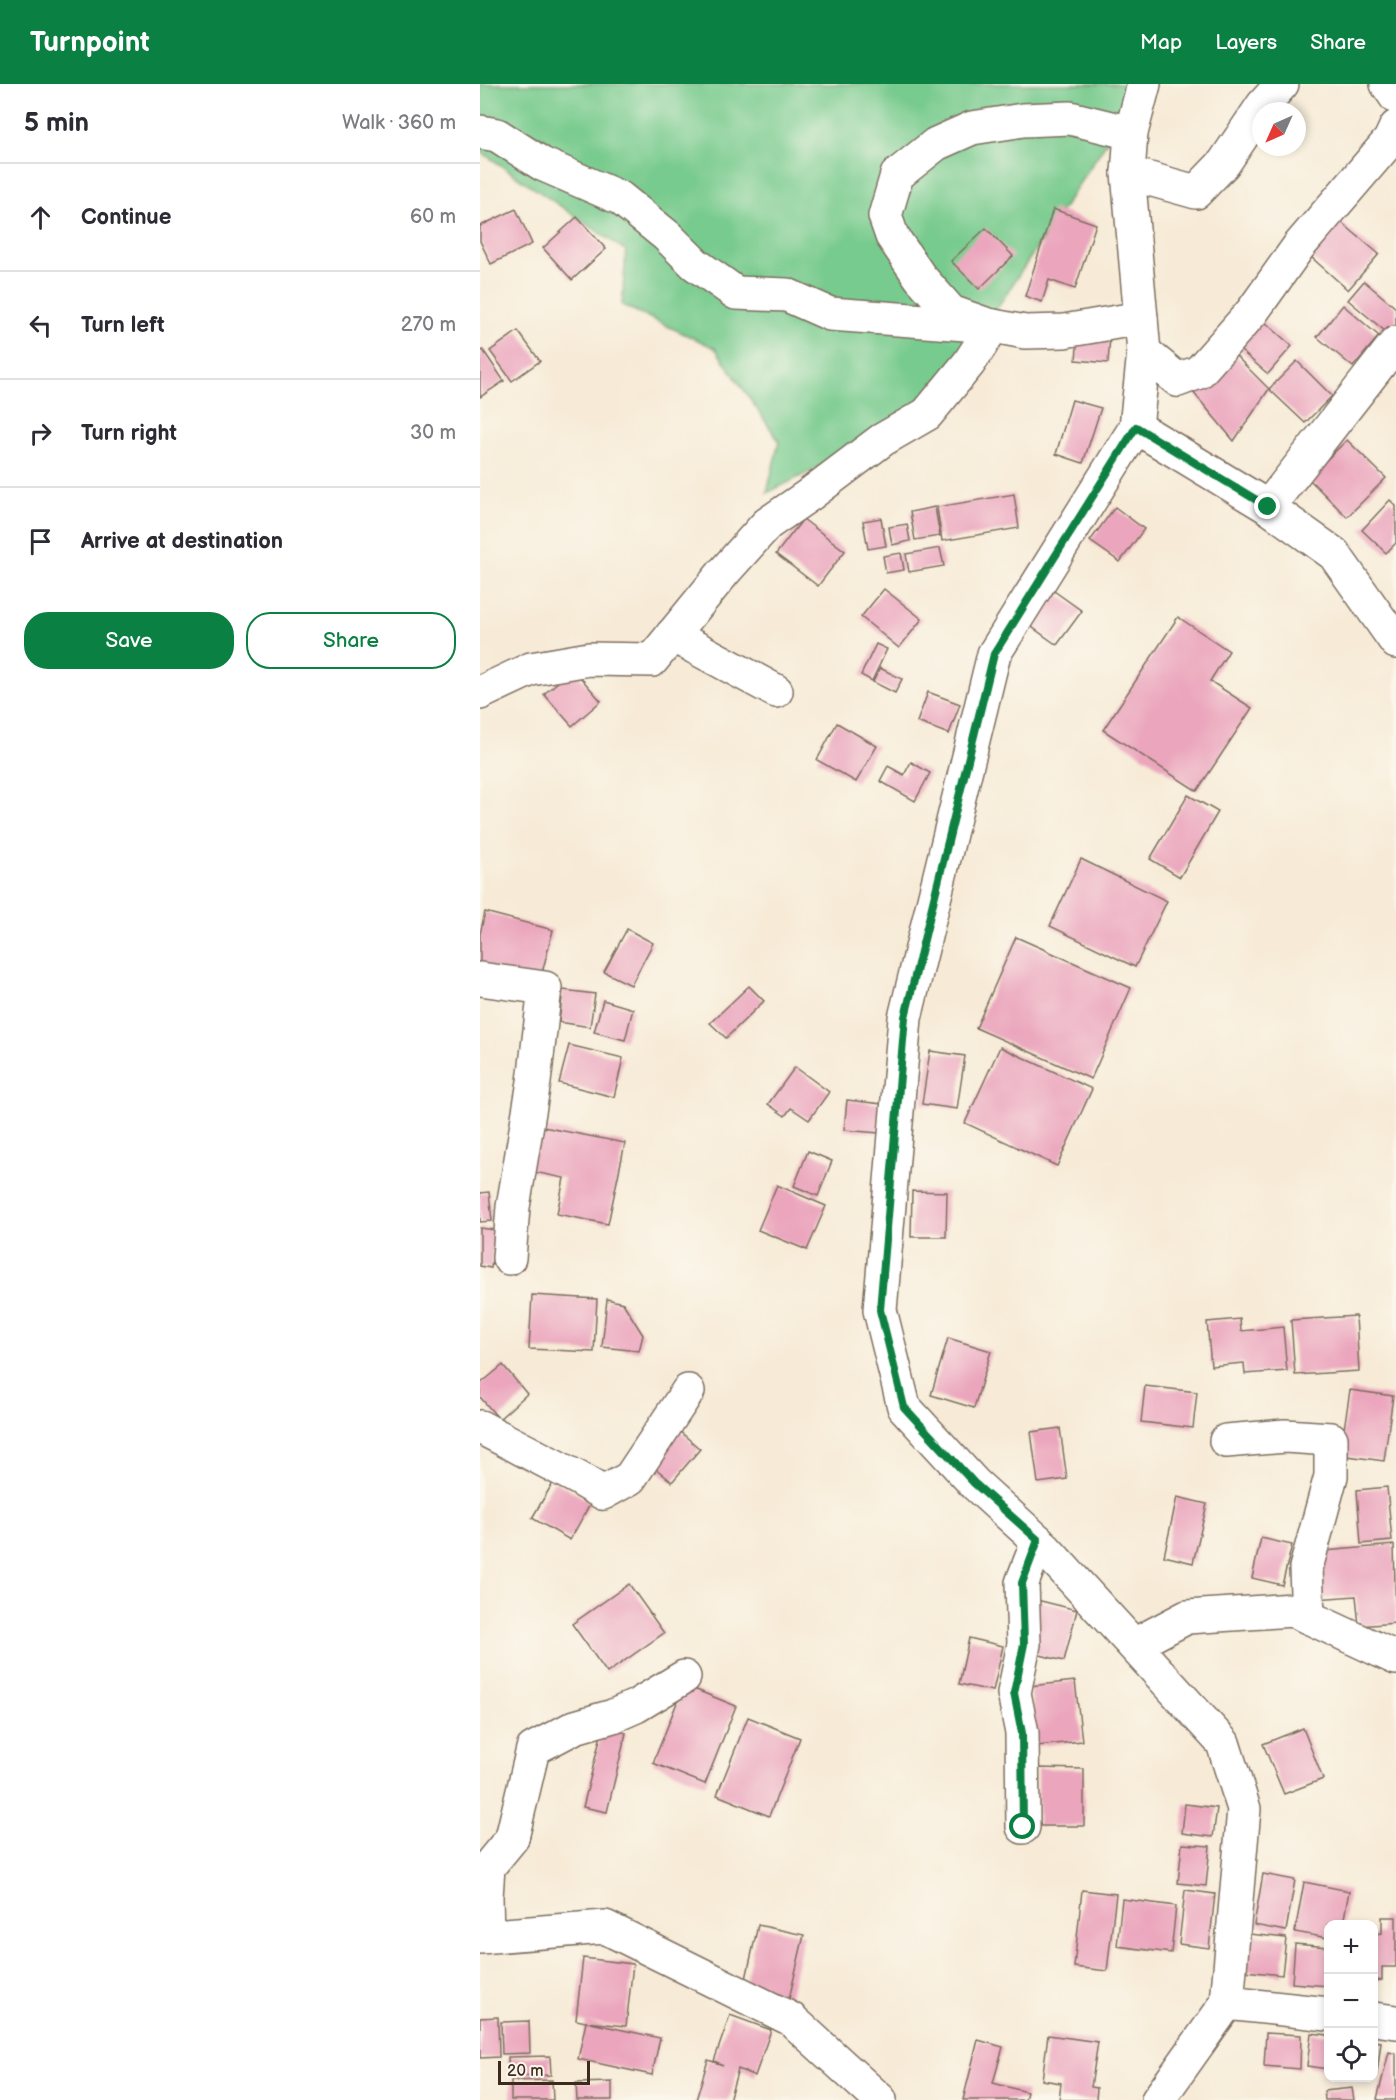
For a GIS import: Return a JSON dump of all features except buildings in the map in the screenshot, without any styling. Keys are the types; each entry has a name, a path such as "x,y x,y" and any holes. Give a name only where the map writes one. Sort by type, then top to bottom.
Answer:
{"street":[{"path":"1144,84 1131,133 1128,174 1144,352 1136,427 994,654 905,1017 880,1310 904,1407 974,1483 1038,1540 1222,1743 1244,1809 1227,2003 1158,2100"},
{"path":"1128,174 1196,192 1224,163 1263,105 1282,84"},
{"path":"1388,84 1396,97"},
{"path":"993,326 951,312 920,277 892,236 885,216 897,175 936,144 972,128 1023,120 1070,118 1131,133"},
{"path":"480,132 497,135 542,164 620,198 667,236 695,264 736,293 787,295 830,314 993,326 1025,332 1064,331 1141,318"},
{"path":"1144,352 1178,380 1199,372 1252,312 1299,246 1394,138"},
{"path":"480,693 531,669 589,659 652,660 767,524 882,440 927,414 969,363 993,326"},
{"path":"1268,507 1396,343"},
{"path":"1136,427 1268,507 1334,554 1396,642"},
{"path":"672,635 776,691"},
{"path":"480,979 545,988 534,1082 513,1207 509,1258"},
{"path":"480,1427 603,1493 630,1478 688,1391"},
{"path":"1226,1441 1285,1436 1331,1438 1331,1476 1306,1568 1308,1617"},
{"path":"1023,1827 1022,1733 1014,1693 1024,1644 1022,1583 1038,1540"},
{"path":"1134,1645 1187,1617 1293,1610 1396,1656"},
{"path":"684,1677 636,1706 614,1716 575,1727 533,1749 512,1838 488,1867 484,1937 605,1927 791,2019 880,2100"},
{"path":"1227,2003 1324,2013"},
{"path":"1378,2020 1396,2022"}],"green space":[{"path":"480,84 1145,84 927,414 767,493 779,441 715,348 622,305 626,251 480,151"}],"route":[{"path":"1023,1827 1022,1733 1014,1693 1024,1644 1022,1583 1038,1540 974,1483 904,1407 880,1310 905,1017 994,654 1136,427 1268,507"}]}
